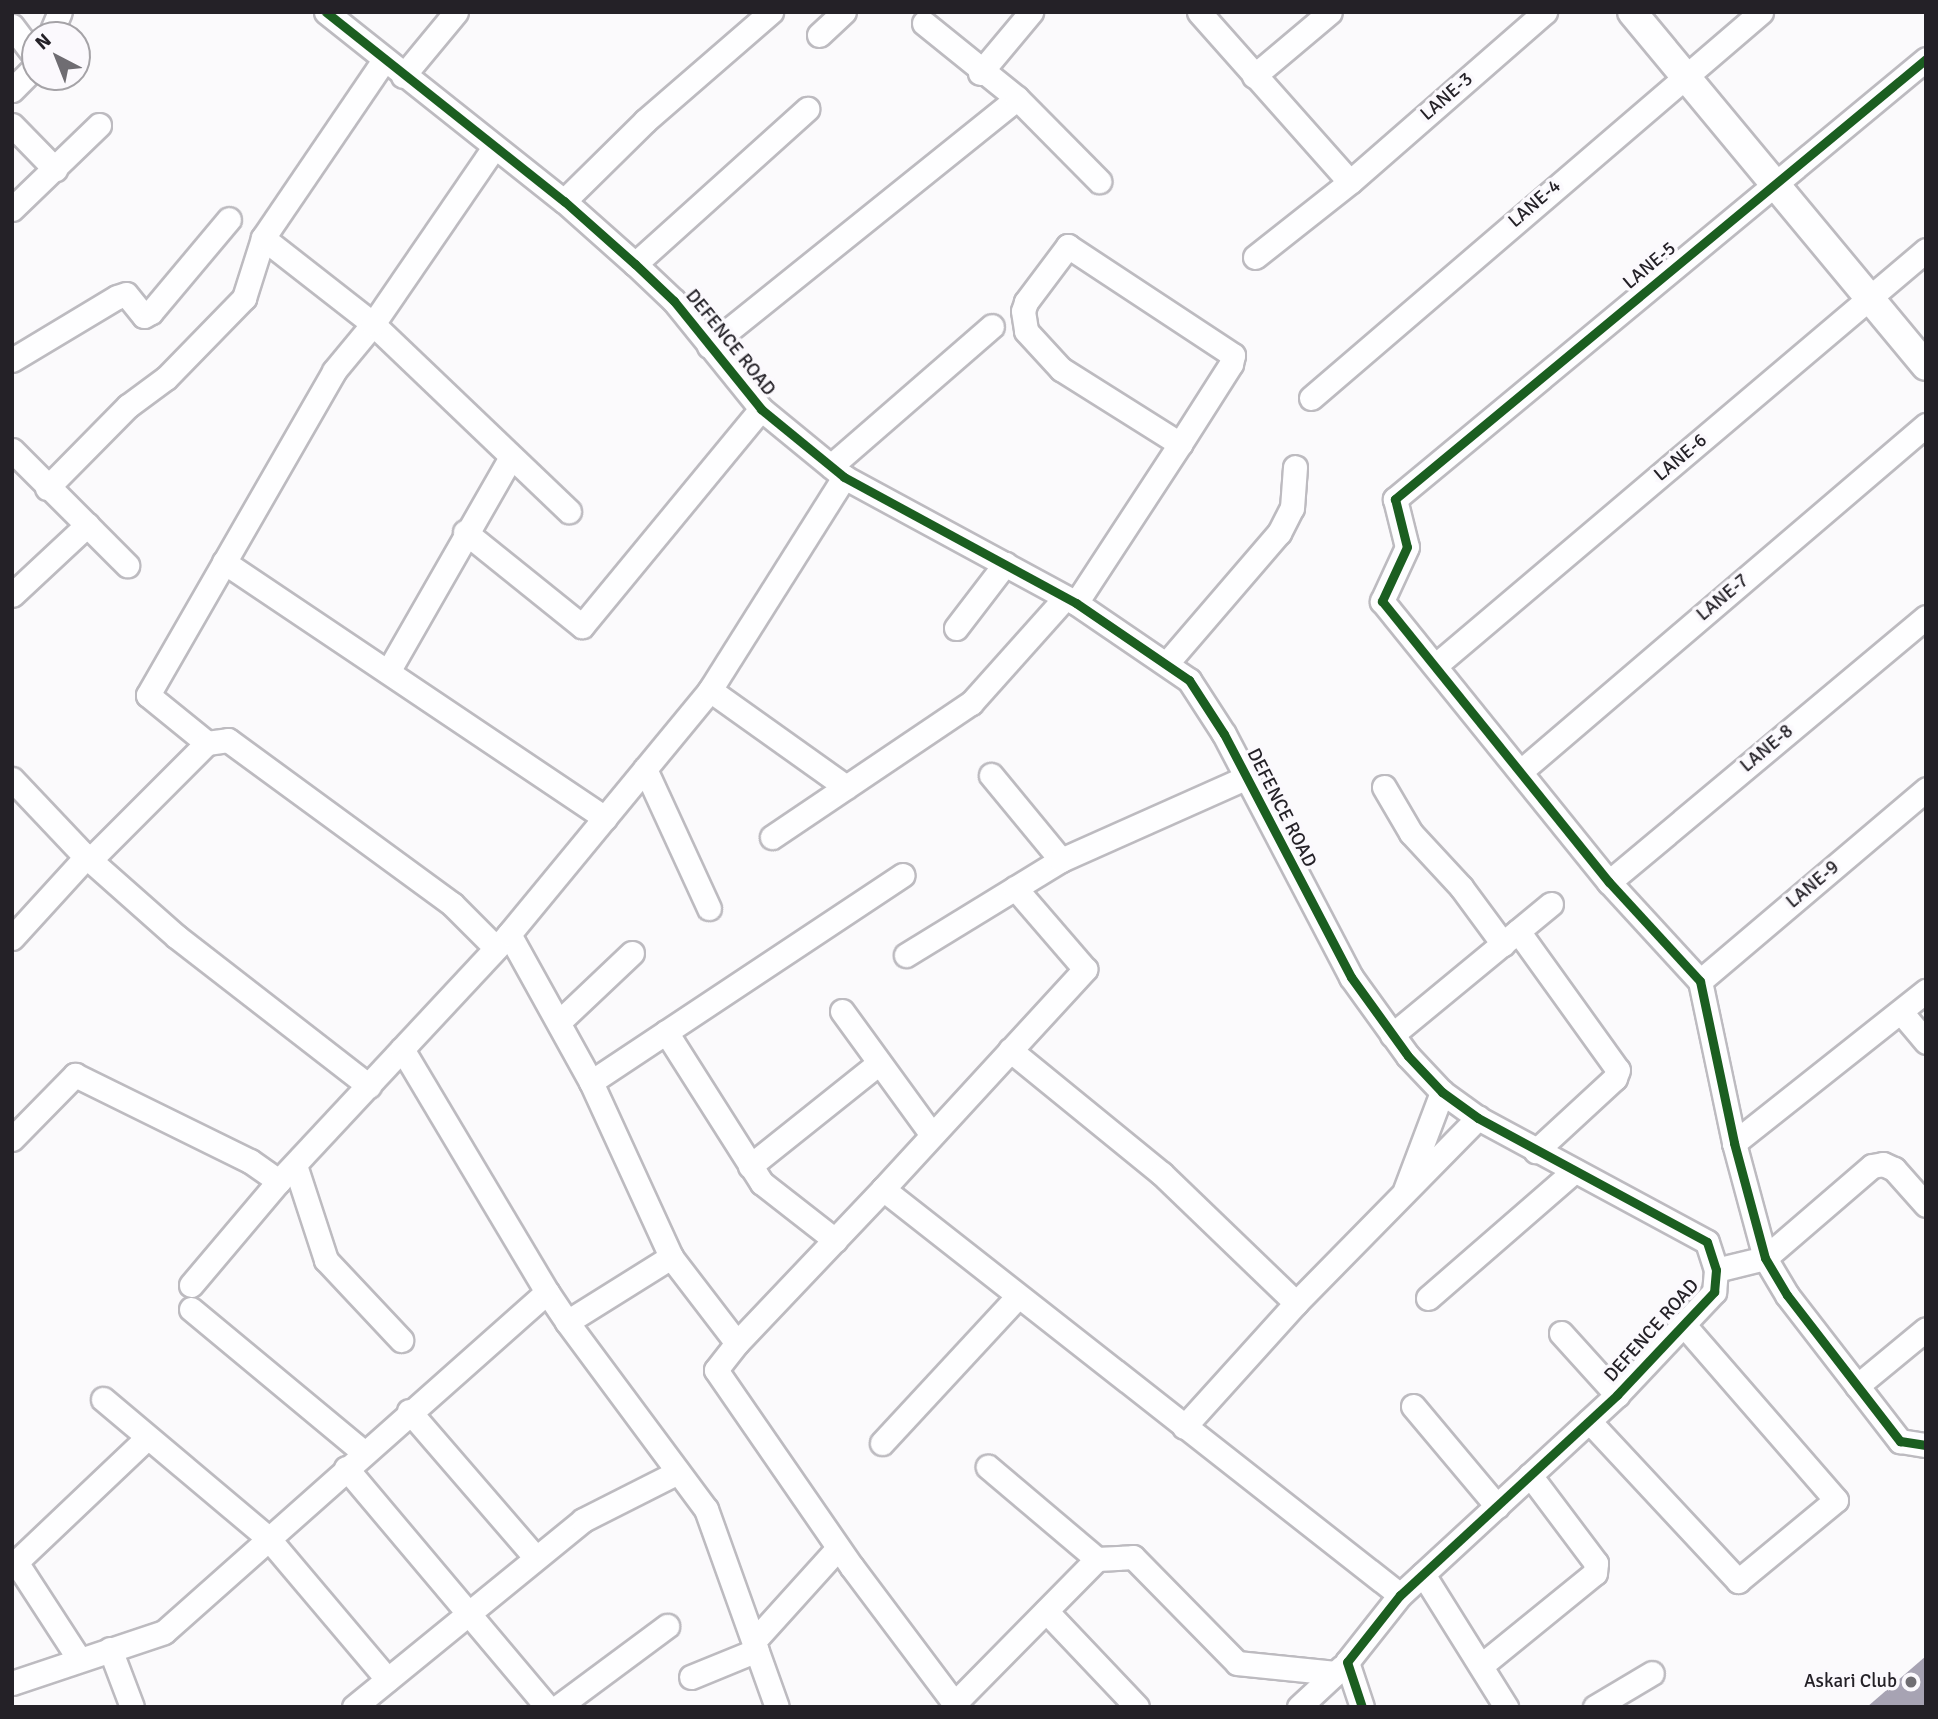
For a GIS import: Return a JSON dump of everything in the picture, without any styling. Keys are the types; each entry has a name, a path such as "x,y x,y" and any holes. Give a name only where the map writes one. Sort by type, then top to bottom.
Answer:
{"street":[{"name":"DEFENCE ROAD","path":"326,12 403,76 564,201 635,264 674,301 761,409 837,472 1070,601 1189,680 1224,734 1350,977 1392,1035 1442,1092 1478,1118 1536,1151 1707,1242 1716,1270 1714,1292 1617,1395 1400,1595 1341,1668 1299,1707"},
{"path":"403,76 456,12"},
{"path":"564,201 645,121 771,12"},
{"path":"819,35 844,12"},
{"path":"980,72 1031,12"},
{"path":"1199,12 1350,182"},
{"path":"1254,76 1330,12"},
{"name":"LANE-3","path":"1255,257 1350,182 1545,12"},
{"path":"1632,12 1926,366"},
{"name":"LANE-4","path":"1311,398 1761,12"},
{"path":"924,23 980,72 1017,99 1099,181"},
{"name":"LANE-5","path":"1436,665 1382,601 1407,547 1395,499 1926,59"},
{"path":"47,488 128,406 166,379 244,298 263,238 384,60"},
{"path":"709,346 1017,99"},
{"path":"635,264 807,109"},
{"path":"12,125 55,169"},
{"path":"12,209 99,125"},
{"path":"207,743 148,695 334,370 373,324 494,146"},
{"path":"12,360 117,297 126,294 144,316 151,312 229,219"},
{"path":"263,238 373,324 510,459 569,511"},
{"path":"772,837 971,703 1070,601 1180,444 1233,355 1068,246 1026,302 1023,311 1027,331 1061,369 1180,444"},
{"name":"LANE-6","path":"1436,665 1926,250"},
{"path":"191,1285 287,1173 503,941 710,690 837,472 992,326"},
{"path":"465,531 582,626 761,409"},
{"name":"LANE-7","path":"1521,771 1926,425"},
{"path":"12,450 47,488 127,565"},
{"path":"389,670 465,531 510,459"},
{"path":"1167,663 1279,533 1292,508 1295,467"},
{"path":"12,595 86,525"},
{"path":"224,562 389,670 605,818"},
{"path":"956,628 1005,564"},
{"name":"LANE-8","path":"1609,882 1926,617"},
{"path":"1436,665 1609,882 1700,981 1734,1143 1765,1258 1787,1294 1900,1441 1926,1445"},
{"path":"710,690 846,787"},
{"path":"12,938 90,857 207,743 228,740 236,744 503,941 560,1021 671,1257 737,1343"},
{"path":"645,769 709,908"},
{"path":"991,775 1060,860"},
{"path":"906,954 1060,860 1245,778"},
{"path":"12,779 90,857 177,937 369,1086"},
{"path":"1384,786 1411,833 1511,937 1618,1070 1615,1079 1536,1151"},
{"name":"LANE-9","path":"1700,981 1926,789"},
{"path":"591,1082 904,875"},
{"path":"1015,888 1084,969 883,1189 737,1343 716,1370 838,1548 956,1705 1097,1559 1133,1557 1237,1663 1341,1668 1362,1707"},
{"path":"1392,1035 1551,904"},
{"path":"560,1021 632,953"},
{"path":"1734,1143 1926,991"},
{"path":"842,1011 932,1135"},
{"path":"1901,1012 1926,1042"},
{"path":"666,1032 762,1183 835,1240"},
{"path":"402,1049 547,1292 706,1509 777,1707"},
{"path":"1010,1050 1143,1157 1296,1303"},
{"path":"750,1166 880,1063"},
{"path":"12,1139 75,1075 250,1161 287,1173 326,1260 401,1340"},
{"path":"1401,1200 1442,1092"},
{"path":"1184,1427 1296,1303 1401,1200 1478,1118"},
{"path":"1716,1270 1765,1258 1872,1166 1883,1164 1894,1169 1926,1205"},
{"path":"1428,1298 1574,1171"},
{"path":"883,1189 1400,1595"},
{"path":"567,1322 671,1257"},
{"path":"12,1682 164,1632 409,1411 547,1292"},
{"path":"882,1443 1018,1296"},
{"path":"191,1308 363,1452"},
{"path":"1589,1421 1738,1581 1836,1500 1684,1324"},
{"path":"1857,1386 1926,1329"},
{"path":"1561,1333 1617,1395"},
{"path":"103,1399 145,1440 268,1538 387,1679"},
{"path":"1413,1406 1497,1506"},
{"path":"409,1411 536,1558"},
{"path":"79,1659 14,1564 145,1440"},
{"path":"988,1467 1097,1559"},
{"path":"346,1468 547,1707"},
{"path":"354,1707 467,1612 583,1520 678,1472"},
{"path":"1483,1664 1595,1573 1596,1563 1531,1475"},
{"path":"691,1677 755,1646 838,1548"},
{"path":"1423,1574 1483,1664 1506,1707"},
{"path":"1046,1611 1137,1707"},
{"path":"558,1707 667,1626"},
{"path":"110,1649 132,1707"},
{"path":"1595,1707 1652,1673"}],"building":[{"name":"Askari Club","path":"1926,1656 1926,1707 1867,1707"}],"cycle path":[{"path":"326,12 564,201 635,264 674,301 761,409 844,477 1076,603 1189,680 1224,734 1351,977 1408,1056 1442,1092 1478,1118 1707,1242 1716,1270 1714,1292 1617,1395 1400,1595 1347,1662 1362,1707"},
{"path":"1926,59 1395,499 1407,547 1382,601 1609,882 1700,981 1734,1143 1765,1258 1787,1295 1900,1441 1926,1445"}],"place":[{"name":"Askari Club","path":"1911,1682"}]}
